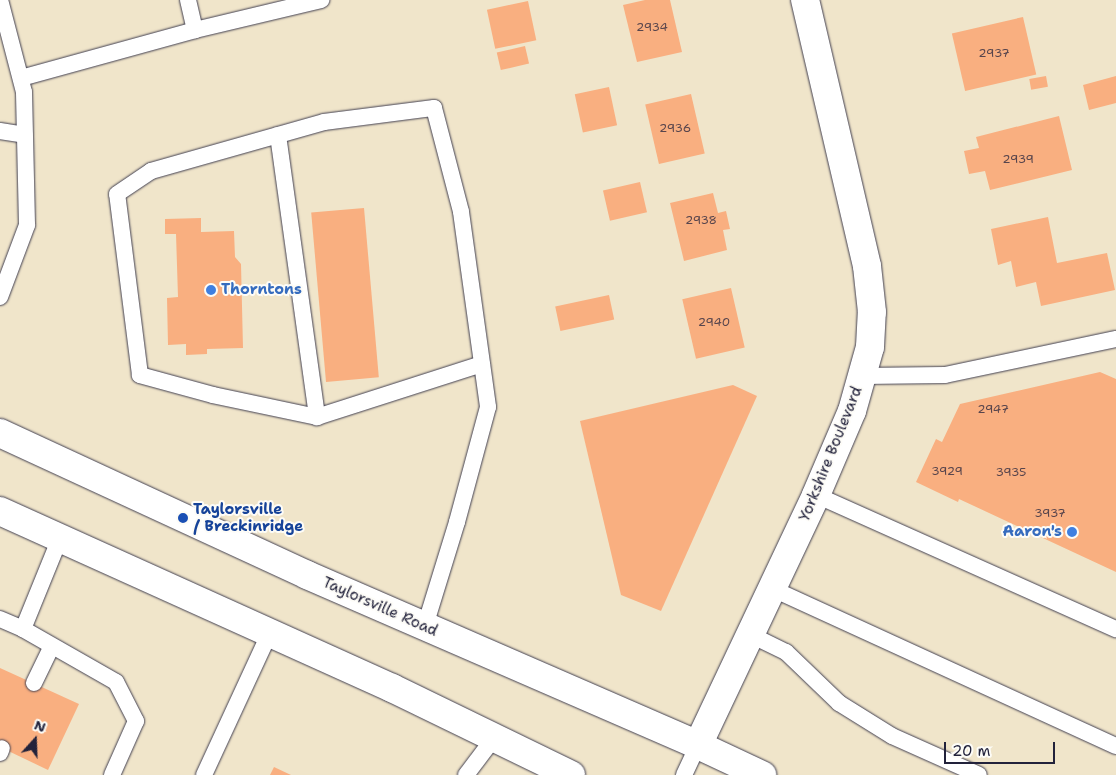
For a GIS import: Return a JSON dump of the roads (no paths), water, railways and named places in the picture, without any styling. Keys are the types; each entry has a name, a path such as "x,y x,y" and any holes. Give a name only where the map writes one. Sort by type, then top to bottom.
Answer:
{"main road":[{"name":"Yorkshire Boulevard","path":"698,744 816,495 852,411 870,347 872,312 867,266 805,0"},
{"name":"Taylorsville Road","path":"0,434 96,480 425,626 698,744 762,775"},
{"path":"0,511 270,632 571,775"}],"lane":[{"path":"0,0 24,92 27,225 0,297"},
{"path":"188,0 195,30"},
{"path":"21,78 195,30 321,0"},
{"path":"425,626 457,522 488,407 461,212 434,108 324,122 151,171 117,194 140,375 213,395 317,417 482,364"},
{"path":"0,131 25,135"},
{"path":"278,135 317,417"},
{"path":"862,376 945,375 1116,339"},
{"path":"816,495 1116,629"},
{"path":"23,629 60,538"},
{"path":"772,589 1116,746"},
{"path":"0,619 23,629 116,682 136,721 112,775"},
{"path":"204,775 270,632"},
{"path":"751,635 786,652 839,703 892,736 979,775"},
{"path":"34,683 52,646"},
{"path":"466,775 494,738"},
{"path":"684,775 698,744"}],"place":[{"name":"Thorntons","path":"211,290"},
{"name":"Taylorsville / Breckinridge","path":"183,518"},
{"name":"Aaron's","path":"1072,532"}]}
